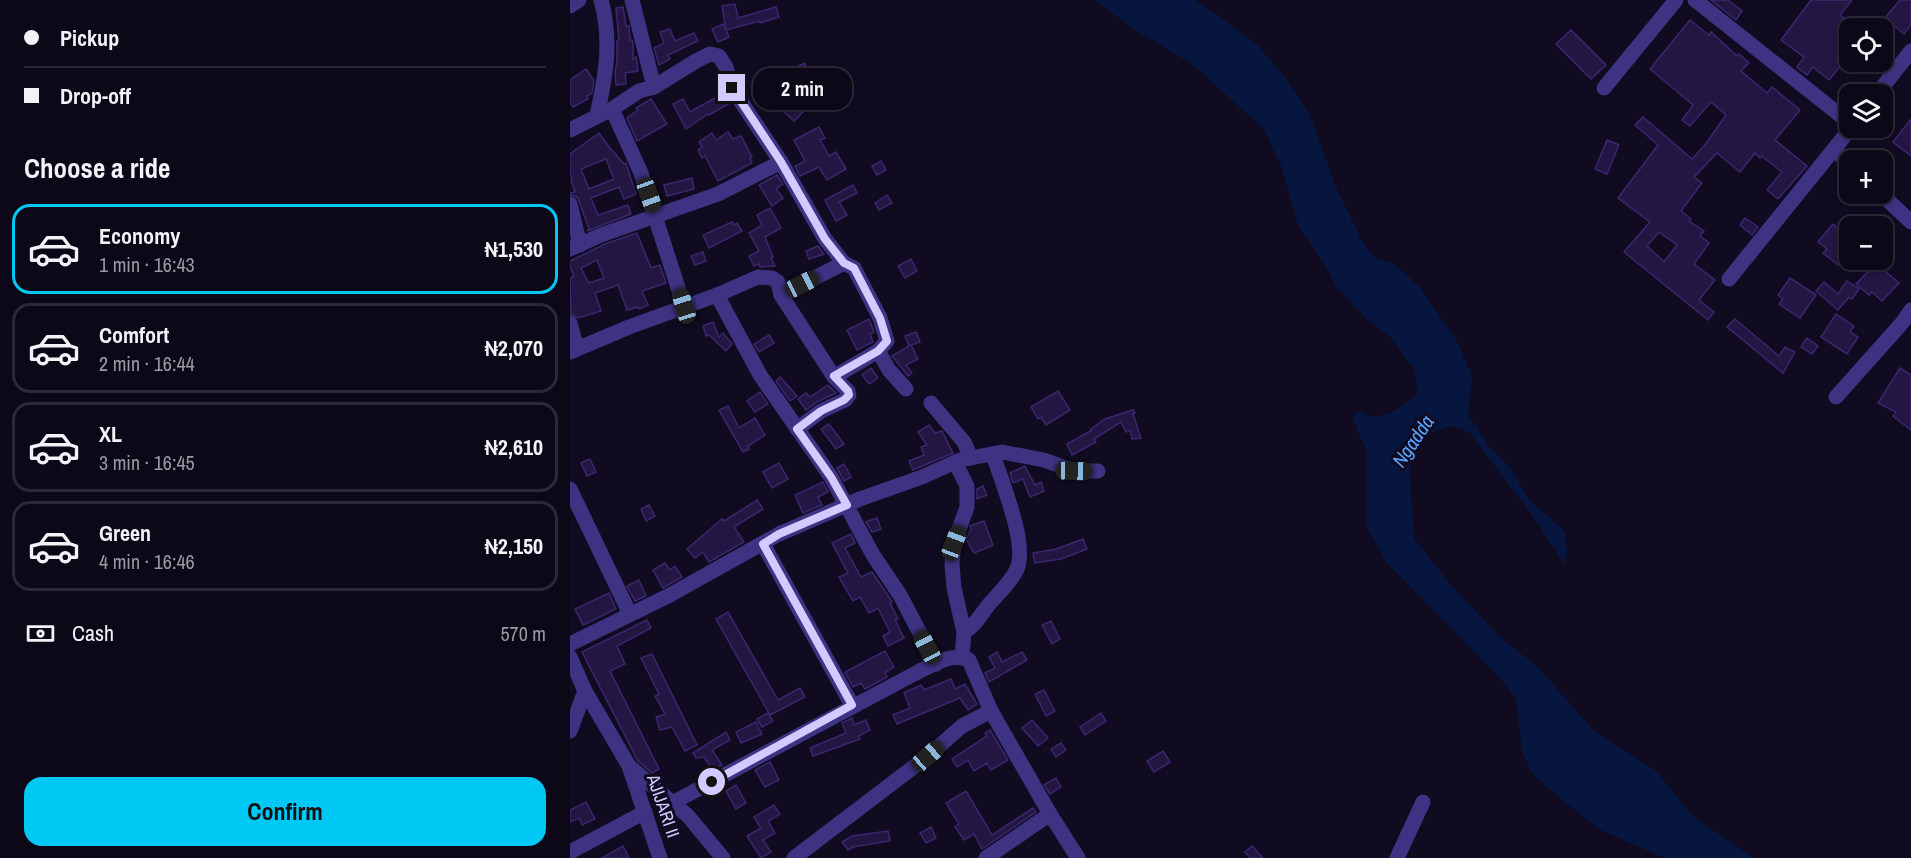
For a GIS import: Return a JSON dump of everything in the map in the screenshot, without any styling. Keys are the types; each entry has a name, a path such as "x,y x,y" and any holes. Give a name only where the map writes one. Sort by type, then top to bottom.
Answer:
{"street":[{"path":"570,6 579,0"},
{"path":"597,115 604,83 608,38 601,0"},
{"path":"632,0 654,87"},
{"path":"1604,88 1676,0"},
{"path":"1695,0 1839,114"},
{"path":"1885,84 1911,51"},
{"path":"570,130 612,109 639,91 654,87 710,54 719,56 726,67 732,88 781,162 825,239 844,263 854,268 880,318 887,341 878,351 834,376"},
{"path":"612,109 641,173 684,306"},
{"path":"1729,279 1843,138"},
{"path":"1834,149 1839,154"},
{"path":"570,204 575,247 718,194 781,162"},
{"path":"1892,204 1911,222"},
{"path":"781,295 844,263"},
{"path":"570,323 574,351 758,277 771,278 778,282 781,295 849,395 844,400 821,411 797,429"},
{"path":"717,295 760,375 831,477 873,555 900,595 936,664"},
{"path":"1836,397 1908,321"},
{"path":"878,351 889,370 906,389"},
{"path":"931,403 964,442 971,458"},
{"path":"570,644 670,595 779,534 955,462 1002,452 1044,460 1074,471 1098,471"},
{"path":"964,632 974,627 986,608 1009,582 1017,569 1020,558 1015,520 993,454"},
{"path":"955,462 967,486 968,507 954,543 952,564 954,588 964,632 962,657"},
{"path":"570,489 630,614"},
{"path":"763,544 852,705"},
{"path":"570,657 585,691 629,766 674,802 723,858"},
{"path":"674,802 852,705 952,657 962,657 969,660 991,711 1078,858"},
{"path":"570,731 585,691"},
{"path":"794,858 928,756 962,726 991,711"},
{"name":"AJIJARI II","path":"629,766 660,858"},
{"path":"1397,858 1423,802"},
{"path":"570,852 645,812"},
{"path":"986,858 1050,814"}],"water":[{"name":"Ngadda","path":"1094,0 1194,0 1259,46 1287,80 1309,113 1336,187 1361,239 1376,259 1393,263 1418,285 1456,339 1472,376 1468,417 1476,425 1487,444 1509,466 1529,499 1565,532 1567,551 1565,565 1532,515 1469,432 1450,426 1431,433 1409,462 1414,538 1450,584 1501,638 1536,665 1595,732 1655,770 1694,817 1754,858 1667,858 1650,852 1599,829 1531,772 1522,751 1516,698 1498,676 1387,563 1367,528 1366,450 1352,417 1359,411 1372,416 1380,416 1398,409 1409,401 1418,393 1414,369 1390,337 1368,320 1338,289 1298,225 1281,165 1263,128 1192,64 1135,30"}],"building":[{"path":"1711,0 1728,0 1742,11 1736,20"},
{"path":"1811,0 1852,0 1840,15 1844,18 1839,18 1839,68 1829,80 1813,67 1807,75 1797,67 1804,57 1781,40"},
{"path":"1900,0 1911,0 1911,25 1904,34 1893,25 1893,18 1885,18"},
{"path":"735,4 738,18 776,7 779,17 726,30 722,6"},
{"path":"623,7 626,26 629,26 630,40 633,44 633,59 636,57 638,71 625,73 626,84 616,85 617,41 619,40 616,8"},
{"path":"1690,20 1709,35 1711,32 1737,56 1739,54 1749,63 1741,71 1767,93 1772,87 1800,110 1775,140 1807,166 1778,199 1767,190 1782,172 1755,153 1740,172 1717,153 1694,177 1702,183 1681,211 1691,219 1689,221 1704,231 1700,236 1709,243 1694,264 1715,280 1699,300 1714,312 1708,320 1624,252 1650,222 1618,198 1658,145 1635,125 1643,117 1692,159 1726,115 1711,102 1690,126 1682,120 1693,105 1650,69","holes":["1659,232 1677,245 1664,262 1647,246"]},
{"path":"723,24 729,37 718,42 712,29"},
{"path":"670,29 675,41 694,33 698,41 668,55 670,59 659,65 654,48 664,43 660,32"},
{"path":"1571,30 1606,65 1591,79 1556,44"},
{"path":"804,63 809,71 791,81 797,92 788,97 804,111 794,121 774,103 786,94 777,78"},
{"path":"586,69 594,81 592,93 587,96 588,99 573,107 570,102 570,80"},
{"path":"724,93 730,103 686,129 673,104 683,99 690,112"},
{"path":"651,99 667,124 637,141 627,118 638,110 636,108"},
{"path":"1911,119 1911,156 1893,142"},
{"path":"819,127 825,138 820,140 829,156 836,152 846,169 827,180 819,167 800,176 795,166 805,161 794,140"},
{"path":"728,132 733,139 741,136 752,157 750,158 752,163 718,181 705,156 702,158 698,150 702,147 699,142 712,133 716,140"},
{"path":"599,133 624,164 626,163 636,194 624,199 619,187 591,198 598,215 628,205 631,214 587,231 589,229 579,201 577,197 570,195 575,192 571,180 570,154","holes":["606,159 614,179 589,189 581,169"]},
{"path":"1607,140 1619,145 1607,174 1595,169"},
{"path":"881,161 886,170 877,175 872,166"},
{"path":"777,175 783,184 776,189 783,198 772,206 759,185"},
{"path":"692,178 694,189 667,196 664,185"},
{"path":"853,185 857,193 839,202 847,215 836,221 825,200"},
{"path":"887,195 892,203 879,210 875,203"},
{"path":"770,208 781,228 765,237 775,266 760,267 759,264 754,266 749,256 759,251 749,233 762,225 757,215"},
{"path":"1745,218 1758,227 1752,235 1740,225"},
{"path":"732,222 734,225 737,223 742,231 709,248 703,235"},
{"path":"1833,224 1839,229 1838,265 1823,253 1827,249 1818,242"},
{"path":"637,233 651,268 660,265 666,283 642,291 648,305 639,309 638,307 627,310 618,285 595,293 601,311 578,318 571,314 570,278 574,276 570,261 605,244","holes":["597,260 604,278 589,283 581,268"]},
{"path":"818,246 824,254 809,259 806,251"},
{"path":"703,252 706,261 695,265 691,256"},
{"path":"911,259 917,271 905,278 898,266"},
{"path":"1869,270 1884,270 1899,283 1882,301 1872,292 1869,295 1856,284"},
{"path":"1790,278 1816,295 1800,318 1779,304 1783,299 1778,295"},
{"path":"1847,281 1859,289 1852,299 1849,297 1838,310 1816,291 1824,282 1838,294"},
{"path":"1836,314 1854,326 1850,332 1858,337 1847,354 1821,337"},
{"path":"869,319 874,332 870,334 873,342 857,350 847,330"},
{"path":"1735,319 1779,356 1785,347 1795,352 1783,373 1727,327"},
{"path":"713,322 719,337 723,333 732,344 726,351 709,335 706,336 703,326"},
{"path":"916,332 920,342 911,345 918,359 906,365 912,373 908,376 892,356 909,346 905,336"},
{"path":"769,335 774,343 759,352 754,344"},
{"path":"1807,338 1818,346 1812,354 1801,347"},
{"path":"871,368 878,378 869,384 862,375"},
{"path":"1900,368 1911,375 1911,430 1893,416 1896,412 1878,403"},
{"path":"780,377 797,396 790,401 776,381"},
{"path":"828,385 836,393 806,410 798,399 806,393 810,397"},
{"path":"1058,391 1070,410 1046,425 1041,417 1038,419 1031,407"},
{"path":"760,392 768,404 755,412 747,401"},
{"path":"728,406 739,428 755,418 765,435 743,452 719,410"},
{"path":"1133,410 1141,438 1132,439 1130,430 1126,432 1121,422 1094,439 1096,442 1072,455 1067,444 1092,430 1105,419"},
{"path":"829,424 844,444 836,449 821,429"},
{"path":"929,425 935,433 942,431 953,453 913,470 909,461 924,455 921,447 927,445 918,432"},
{"path":"590,459 596,472 587,476 581,463"},
{"path":"779,463 788,479 772,488 763,472"},
{"path":"844,464 851,477 844,481 837,468"},
{"path":"1025,466 1035,485 1041,482 1044,491 1030,497 1023,479 1013,483 1010,473"},
{"path":"823,482 828,492 818,497 822,505 803,513 795,495"},
{"path":"983,486 987,495 977,499 977,489"},
{"path":"757,500 763,509 734,527 744,542 709,562 703,552 695,558 687,549 722,519 724,521"},
{"path":"649,505 655,516 646,521 641,509"},
{"path":"877,518 881,529 872,532 866,522"},
{"path":"984,521 993,545 974,553 966,539 971,529 970,526"},
{"path":"851,534 855,543 845,548 861,577 872,572 892,602 890,603 898,619 895,620 904,638 888,646 883,636 890,632 878,608 869,613 860,597 853,601 839,577 848,573 832,543"},
{"path":"1083,539 1087,549 1061,559 1035,563 1033,553 1056,549"},
{"path":"665,563 670,570 675,566 682,577 663,588 653,570"},
{"path":"639,580 646,596 635,601 627,586"},
{"path":"609,593 616,609 583,625 575,609"},
{"path":"728,612 778,700 800,688 805,697 770,715 716,619"},
{"path":"647,620 651,628 617,646 625,664 610,671 659,769 652,773 638,761 582,652"},
{"path":"1051,621 1060,639 1052,644 1042,625"},
{"path":"885,651 894,667 885,673 887,677 865,689 861,683 853,687 845,672"},
{"path":"997,652 1002,662 1022,652 1027,660 989,682 985,673 995,668 989,657"},
{"path":"652,654 697,745 685,751 672,727 660,730 656,717 665,714 655,696 659,694 641,658"},
{"path":"951,679 955,689 965,684 977,704 968,710 960,698 897,724 893,715 910,708 904,693 921,685 924,690"},
{"path":"1044,690 1055,711 1046,716 1035,694"},
{"path":"768,713 773,721 762,727 757,719"},
{"path":"1101,713 1106,721 1085,735 1080,727"},
{"path":"852,718 854,725 866,720 870,730 859,736 860,739 813,756 810,748 846,733 842,723"},
{"path":"1032,720 1048,738 1038,746 1022,728"},
{"path":"756,722 762,734 741,743 736,732"},
{"path":"990,730 1008,760 991,770 987,763 974,771 968,760 957,767 952,759 987,736 985,733"},
{"path":"726,732 730,740 712,750 722,765 713,770 704,757 696,758 693,753"},
{"path":"1061,743 1066,750 1056,757 1051,749"},
{"path":"1163,751 1170,762 1154,772 1147,761"},
{"path":"770,762 779,780 765,787 755,770"},
{"path":"1056,778 1061,787 1050,794 1044,785"},
{"path":"736,785 746,803 736,809 726,791"},
{"path":"966,791 992,835 1033,808 1036,812 982,849 974,834 964,840 955,827 959,824 946,803"},
{"path":"586,802 595,819 582,825 579,818 570,822 570,810"},
{"path":"774,805 780,814 768,821 775,833 763,840 771,852 761,858 747,836 761,828 754,817"},
{"path":"673,822 679,829 670,836 664,829"},
{"path":"931,827 936,838 926,843 920,833"},
{"path":"888,831 890,841 853,847 848,850 842,842 852,836"},
{"path":"623,846 629,858 602,858"},
{"path":"1252,846 1263,858 1250,858 1245,852"}],"route":[{"path":"712,782 852,705 763,544 779,534 847,505 831,477 797,429 821,411 844,400 849,395 848,391 834,376 878,351 887,341 880,318 854,268 844,263 825,239 781,162 732,88"}]}
